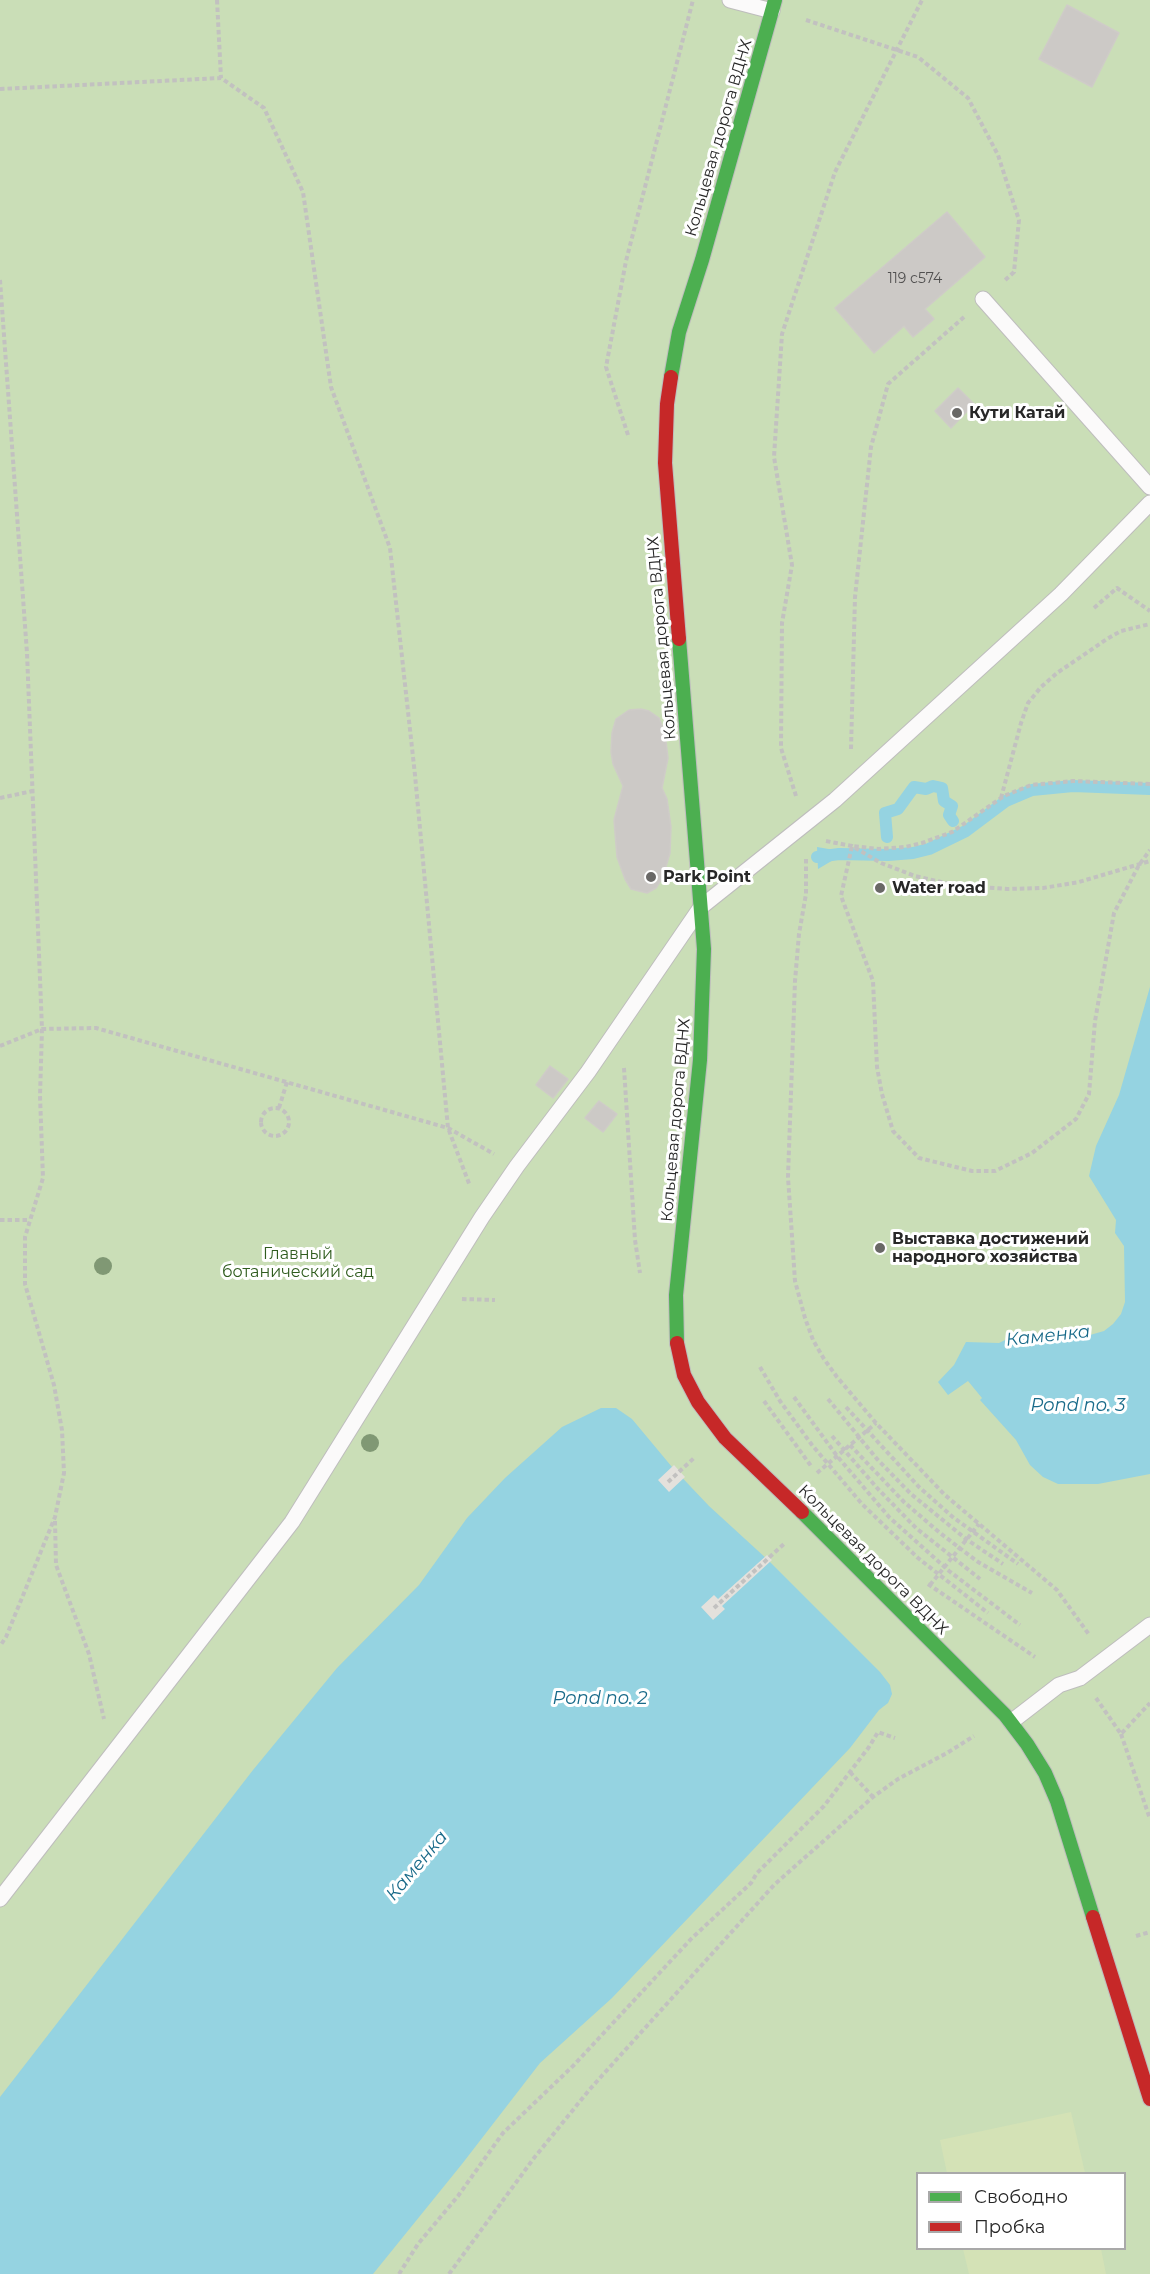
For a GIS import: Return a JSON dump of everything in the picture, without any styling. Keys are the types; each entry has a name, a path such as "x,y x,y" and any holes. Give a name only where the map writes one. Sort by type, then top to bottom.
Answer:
{"street":[{"name":"Кольцевая дорога ВДНХ","path":"774,6 680,332 667,404 666,475 704,949 702,1028 675,1318 677,1348 684,1375 698,1402 725,1438 1008,1718 1045,1773 1057,1801 1150,2099"}],"lane":[{"path":"730,0 774,6"},
{"path":"983,299 1150,487"},
{"path":"0,1899 292,1522 482,1217 517,1166 588,1072 701,907 843,792 1061,594 1150,503"},
{"path":"1008,1718 1059,1685 1080,1678 1150,1625"}],"path":[{"path":"218,0 221,78"},
{"path":"631,445 606,367 626,261 693,0"},
{"path":"921,1 835,172 782,334 774,457 792,565 782,623 781,748 804,825 806,894 796,969 788,1177 795,1281 813,1340 837,1377 927,1478 1057,1590 1092,1638"},
{"path":"774,6 918,57 968,98 998,155 1019,220 1014,272 888,384 871,447 861,528 855,597 851,750"},
{"path":"0,89 221,78 264,108 303,192 331,387 390,548 415,775 448,1128 482,1217"},
{"path":"0,280 27,653 42,1029 40,1096 43,1178 25,1237 25,1284 54,1385 62,1430 64,1473 55,1517 6,1637 0,1646"},
{"path":"1094,609 1117,588 1150,611"},
{"path":"1001,798 1028,703 1041,687 1057,673 1107,639 1121,631 1150,624"},
{"path":"804,825 814,837 852,846 879,849 905,847 922,843 963,825 1016,790 1045,783 1073,781 1150,784"},
{"path":"0,798 33,790"},
{"path":"852,846 842,896 873,981 877,1067 888,1118 897,1137 919,1158 972,1171 995,1170 1032,1153 1066,1128 1084,1106 1089,1094 1095,1021 1109,930 1114,914 1139,865 1150,850"},
{"path":"852,846 881,863 915,876 954,885 1007,889 1043,888 1079,882 1150,861"},
{"path":"0,1046 42,1029 96,1028 448,1128 517,1166"},
{"path":"623,1060 634,1231 642,1283"},
{"path":"279,1108 287,1082"},
{"path":"279,1108 287,1113 290,1122 287,1130 280,1136 271,1137 264,1131 261,1123 263,1114 270,1109 279,1108"},
{"path":"0,1220 30,1220"},
{"path":"760,1367 780,1401 827,1464 882,1524 938,1574 988,1613"},
{"path":"794,1397 837,1456 889,1517 944,1567 1020,1625"},
{"path":"828,1399 858,1438 905,1488 966,1539 1003,1564"},
{"path":"764,1401 823,1480"},
{"path":"846,1407 919,1487 972,1532 1018,1564"},
{"path":"817,1473 876,1423"},
{"path":"832,1436 903,1515 951,1558 981,1580"},
{"path":"850,1445 904,1502 959,1548 978,1562 1032,1593"},
{"path":"668,1482 698,1454"},
{"path":"55,1517 56,1565 89,1654 100,1697 111,1758"},
{"path":"979,1524 930,1585 1035,1657"},
{"path":"714,1608 786,1542"},
{"path":"1080,1678 1121,1734 1150,1819"},
{"path":"1121,1734 1150,1703"},
{"path":"449,2274 534,2158 590,2089 774,1885 873,1797 898,1779 1008,1718"},
{"path":"399,2274 418,2244 458,2196 503,2133 574,2065 691,1939 751,1882 757,1873 824,1806 878,1732 895,1738"},
{"path":"850,1772 873,1797"}],"green space":[{"name":"Выставка достижений народного хозяйства","path":"0,0 1150,0 1150,2274 0,2274"},
{"path":"1071,2112 1085,2172 947,2172 940,2140"},
{"path":"963,2250 1101,2250 1106,2274 969,2274"}],"water":[{"path":"817,847 846,852 846,855 818,869"},
{"name":"Pond no. 3","path":"1150,987 1150,1474 1098,1484 1058,1484 1043,1477 1030,1465 1016,1440 980,1400 982,1398 968,1381 948,1395 938,1382 954,1365 966,1342 999,1343 1013,1336 1090,1335 1104,1331 1121,1314 1125,1302 1124,1246 1115,1233 1116,1220 1089,1176 1096,1146 1119,1095"},
{"name":"Pond no. 2","path":"601,1408 616,1408 632,1419 672,1467 709,1506 768,1560 880,1672 890,1685 892,1694 888,1703 879,1710 850,1748 612,1998 540,2063 373,2274 0,2274 0,2097 253,1770 337,1668 419,1585 467,1518 505,1478 562,1427"}],"pier":[{"path":"674,1465 685,1477 669,1492 658,1480"},
{"path":"767,1555 772,1560 722,1606 725,1609 713,1620 701,1607 714,1595 718,1599"}],"building":[{"path":"1067,5 1119,33 1092,87 1039,59"},
{"path":"947,212 985,257 925,309 934,319 913,337 904,326 874,353 835,308"},
{"path":"958,388 974,404 951,428 935,411"},
{"path":"641,709 659,718 665,733 668,758 662,788 667,799 671,827 670,853 663,877 656,888 647,893 631,889 617,857 614,820 623,786 613,764 611,752 612,733 616,719 629,710"},
{"path":"550,1066 568,1079 553,1098 536,1085"},
{"path":"599,1101 617,1114 603,1132 585,1118"}],"waterway":[{"path":"817,857 839,854 888,855 929,849 966,831 1006,801 1032,790 1073,786 1150,789"},
{"path":"887,837 885,813 898,809 914,787 942,788 944,801 952,806 949,815 953,821"}],"traffic: fast":[{"path":"671,377 679,332 702,260 775,0"},
{"path":"677,1343 676,1295 700,1060 704,949 679,639"},
{"path":"802,1512 1005,1715 1027,1744 1045,1773 1057,1801 1093,1917"}],"traffic: jam":[{"path":"671,377 667,404 665,463 679,639"},
{"path":"677,1343 684,1375 698,1402 725,1438 802,1512"},
{"path":"1093,1917 1150,2099"}],"place":[{"name":"Кути Катай","path":"957,413"},
{"name":"Park Point","path":"651,877"},
{"name":"Water road","path":"880,888"},
{"name":"Выставка достижений народного хозяйства","path":"880,1248"}],"park label":[{"name":"Главный ботанический сад","path":"298,1263"}],"water label":[{"name":"Каменка","path":"1048,1336"},
{"name":"Каменка","path":"417,1866"}]}
